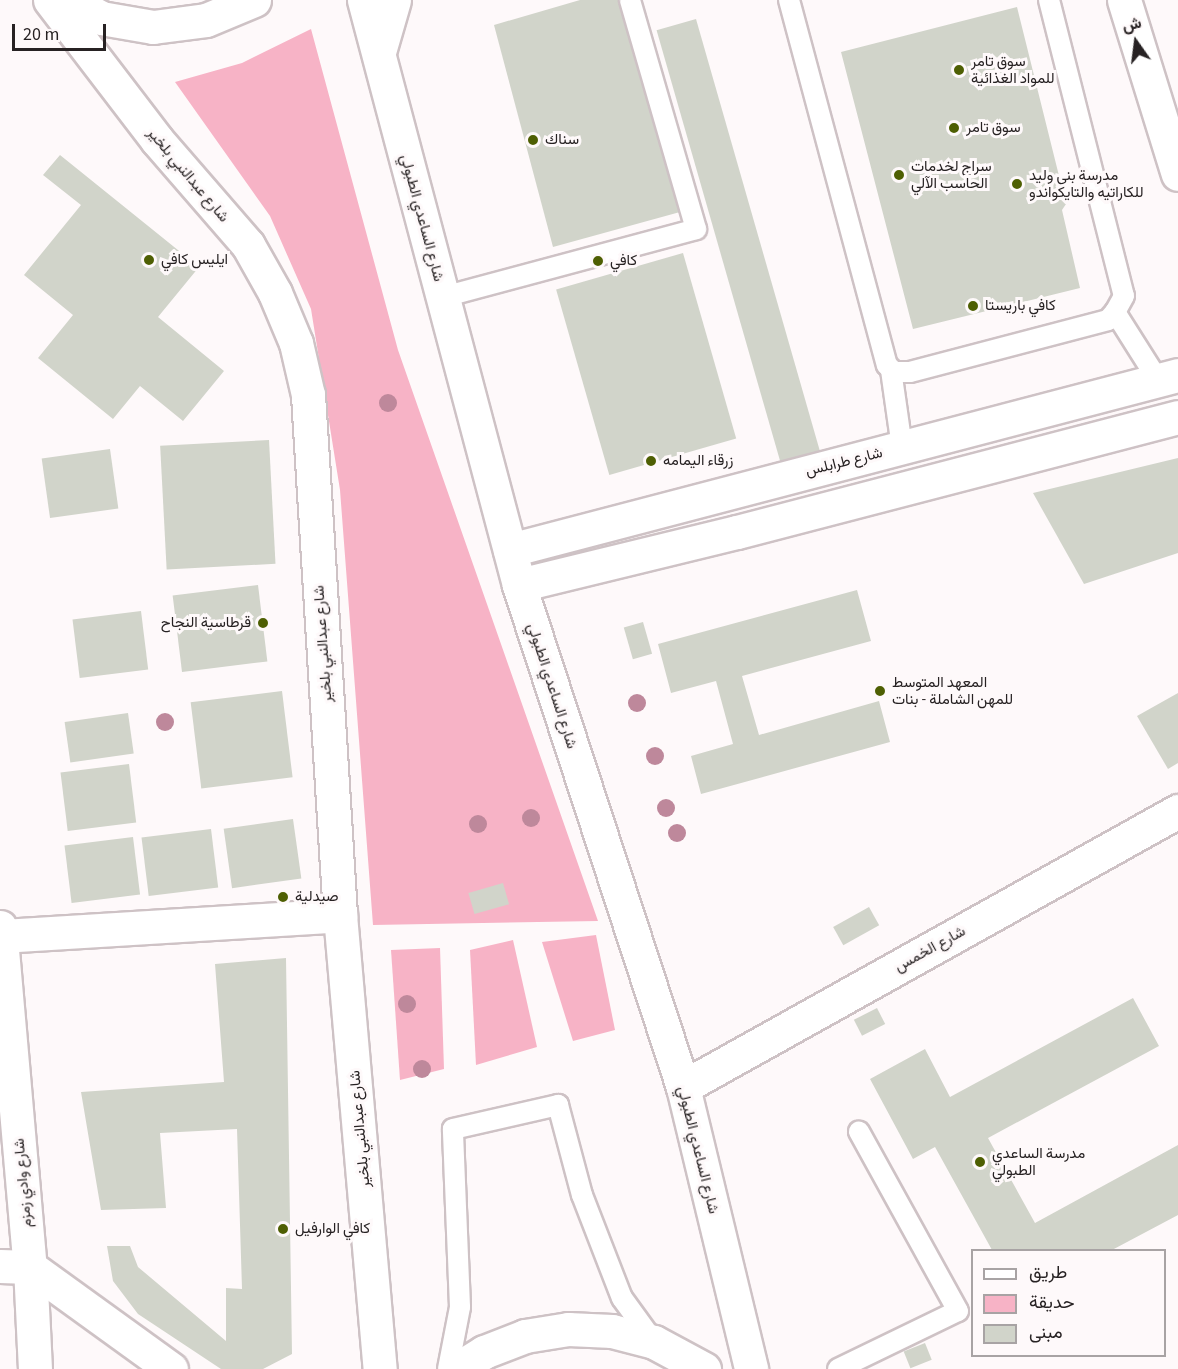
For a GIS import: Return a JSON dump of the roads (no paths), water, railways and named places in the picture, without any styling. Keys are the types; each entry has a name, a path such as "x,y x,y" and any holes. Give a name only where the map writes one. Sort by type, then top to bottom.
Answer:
{"main road":[{"name":"شارع عبدالنبي بلخير","path":"50,0 157,140 248,245 275,293 296,343 308,395 340,915 380,1369"},
{"path":"69,0 101,18 153,27 206,20 254,0"},
{"name":"شارع الساعدي الطبولي","path":"364,0 519,585 683,1087 751,1369"},
{"path":"379,53 394,0"},
{"path":"1124,0 1178,174"},
{"name":"شارع طرابلس","path":"510,550 1168,378"},
{"path":"519,585 737,532 1178,417"},
{"name":"شارع الخمس","path":"683,1087 1178,812"},
{"path":"0,931 340,915"},
{"name":"شارع وادي زمزم","path":"0,931 15,1267 35,1369"},
{"path":"15,1267 171,1369"},
{"path":"457,1369 484,1352 525,1336 568,1329 612,1331 654,1342 704,1369"}],"lane":[{"path":"443,297 696,229 630,0"},
{"path":"789,0 887,365 891,370 902,447"},
{"path":"891,370 910,372 1108,320 1124,296 1049,0"},
{"path":"1115,312 1168,378"},
{"path":"448,1369 460,1307 453,1129 558,1105 582,1195 622,1298 654,1342"},
{"path":"838,1369 958,1311 859,1132"}],"place":[{"name":"سوق تامر للمواد الغذائية","path":"959,70"},
{"name":"سوق تامر","path":"954,128"},
{"name":"سناك","path":"533,140"},
{"name":"سراج لخدمات الحاسب الآلي","path":"899,175"},
{"name":"مدرسة بني وليد للكاراتيه والتايكواندو","path":"1017,184"},
{"name":"ايليس كافي","path":"149,260"},
{"name":"كافي","path":"598,261"},
{"name":"كافي باريستا","path":"973,306"},
{"name":"زرقاء اليمامه","path":"651,461"},
{"name":"قرطاسية النجاح","path":"263,623"},
{"name":"المعهد المتوسط للمهن الشاملة - بنات","path":"880,691"},
{"name":"صيدلية","path":"283,897"},
{"name":"مدرسة الساعدي الطبولي","path":"980,1162"},
{"name":"كافي الوارفيل","path":"283,1229"}]}
